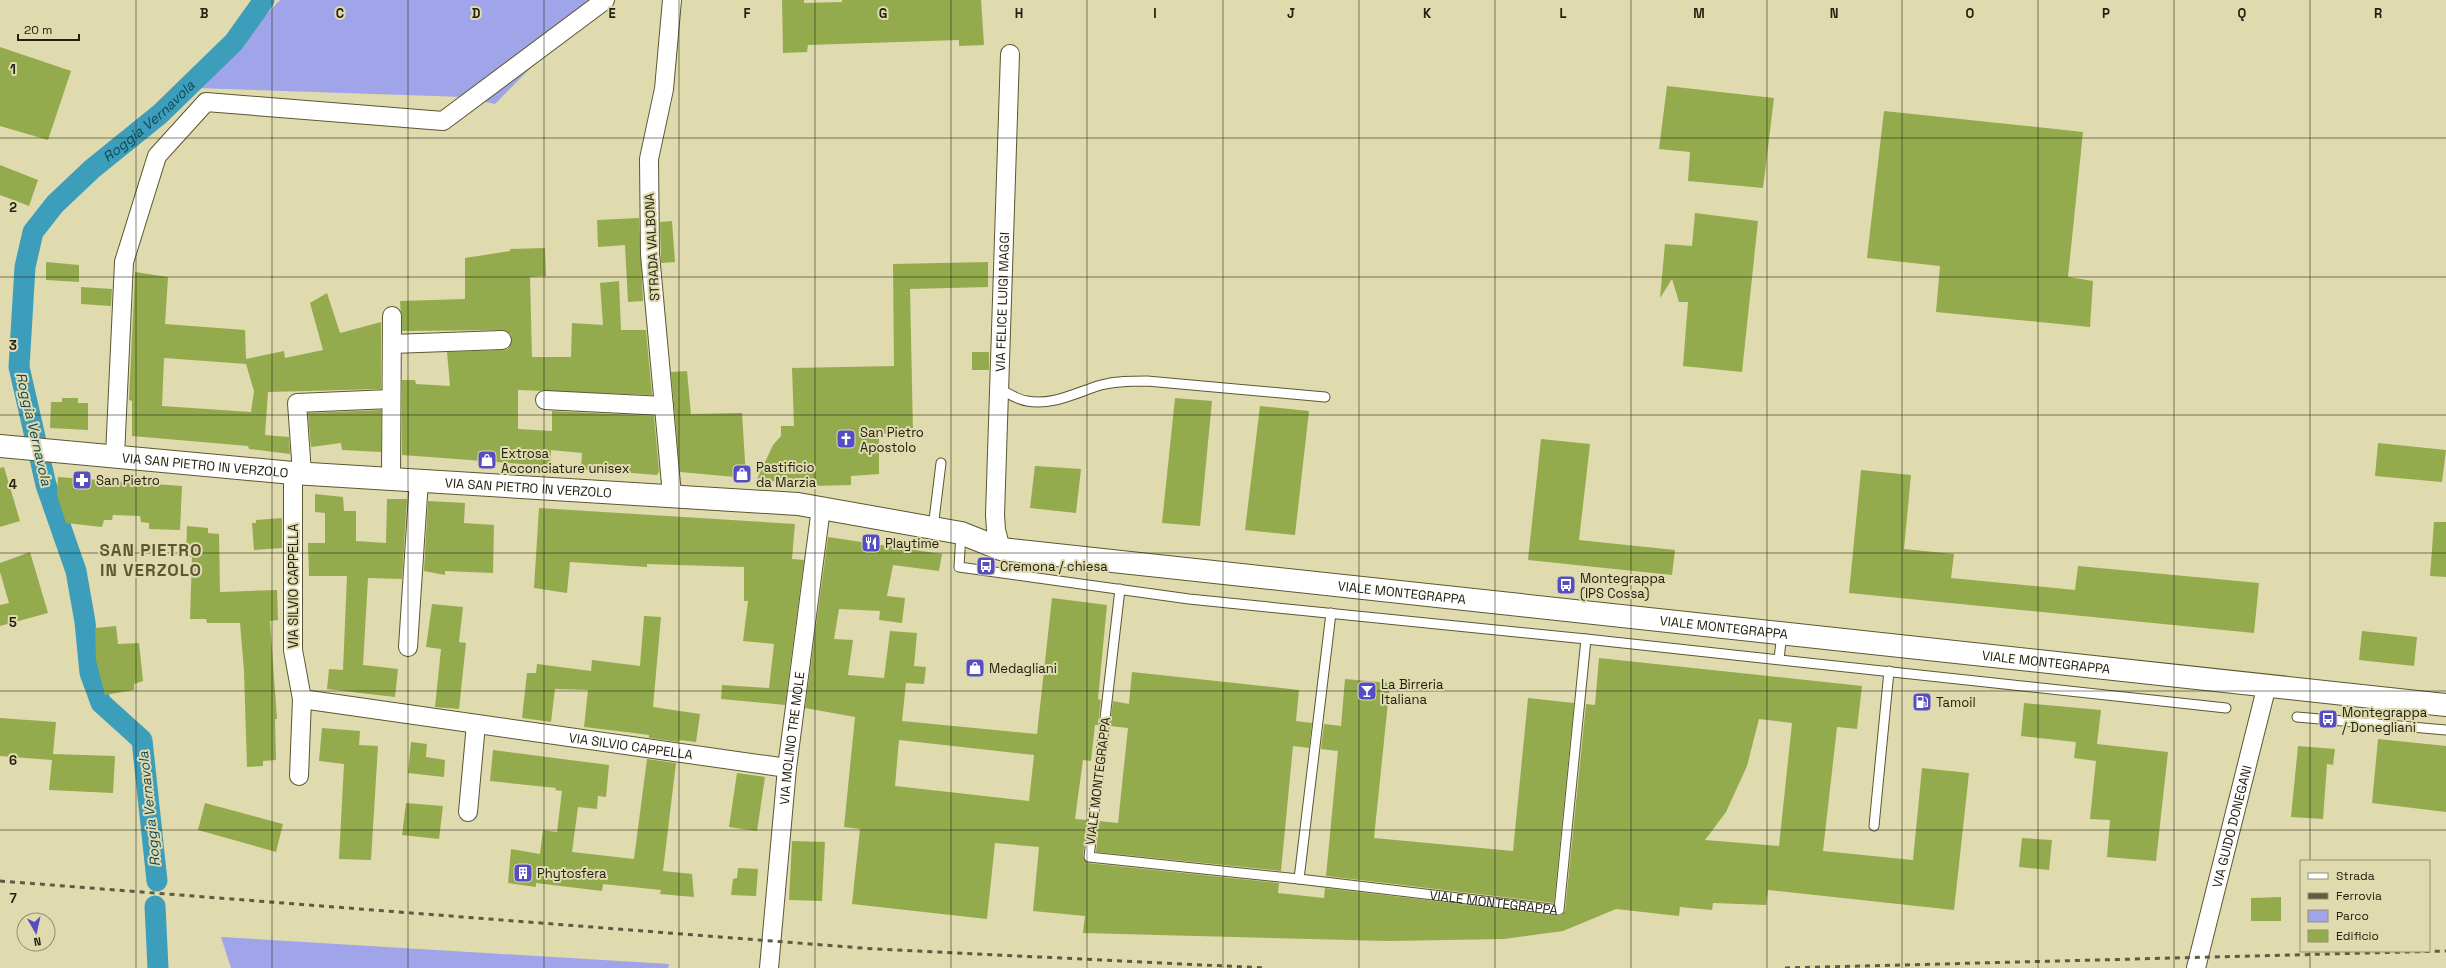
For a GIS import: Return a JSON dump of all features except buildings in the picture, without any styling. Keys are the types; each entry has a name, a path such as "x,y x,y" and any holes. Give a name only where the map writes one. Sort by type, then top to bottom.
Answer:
{"main road":[{"name":"VIA SAN PIETRO IN VERZOLO","path":"1,446 51,449 298,473 798,504 961,533 1001,550"},
{"name":"VIALE MONTEGRAPPA","path":"1001,550 2446,704"}],"street":[{"path":"115,456 124,262 157,156 206,102 443,121 605,0"},
{"name":"STRADA VALBONA","path":"672,0 664,89 649,159 650,254 672,495"},
{"name":"VIA FELICE LUIGI MAGGI","path":"1001,550 996,522 1010,54"},
{"path":"391,478 392,316"},
{"path":"392,344 502,340"},
{"name":"VIA SILVIO CAPPELLA","path":"299,776 302,699 293,650 298,473 297,403 391,399"},
{"path":"545,400 664,406"},
{"path":"408,647 419,480"},
{"name":"VIA MOLINO TRE MOLE","path":"769,968 787,768 821,508"},
{"name":"VIA GUIDO DONEGANI","path":"2196,968 2267,685"},
{"name":"VIA SILVIO CAPPELLA","path":"302,699 787,768"},
{"path":"468,812 476,724"}],"lane":[{"path":"999,389 1026,401 1047,402 1073,396 1101,385 1126,381 1146,381 1325,397"},
{"path":"933,528 941,463"},
{"path":"961,533 959,567 1120,589 1331,613 1586,638 2226,708"},
{"name":"VIALE MONTEGRAPPA","path":"1120,589 1089,857 1299,879 1559,910 1586,638"},
{"path":"1299,879 1331,613"},
{"path":"1779,660 1782,633"},
{"path":"1874,826 1889,671"},
{"path":"2372,724 2377,696"},
{"path":"2297,717 2446,730"}],"green space":[{"path":"280,0 598,0 495,104 464,97 197,88"},
{"path":"221,937 669,964 668,968 231,968"}],"waterway":[{"name":"Roggia Vernavola","path":"157,881 142,740 101,703 90,673 85,622 76,571 46,485 19,367 25,267 33,232 55,204 92,169 160,114 234,42 264,0"},
{"name":"Roggia Vernavola","path":"155,906 158,968"}],"railway":[{"path":"0,881 875,949 1266,968"},
{"path":"2430,951 2446,951"},
{"path":"1785,968 2407,952"}],"place":[{"name":"San Pietro Apostolo","path":"846,439"},
{"name":"Extrosa Acconciature unisex","path":"487,460"},
{"name":"Pastificio da Marzia","path":"742,474"},
{"name":"San Pietro","path":"82,480"},
{"name":"Playtime","path":"871,543"},
{"name":"Cremona / chiesa","path":"986,566"},
{"name":"Montegrappa (IPS Cossa)","path":"1566,585"},
{"name":"Medagliani","path":"975,668"},
{"name":"La Birreria Italiana","path":"1367,691"},
{"name":"Tamoil","path":"1922,702"},
{"name":"Montegrappa / Donegliani","path":"2328,719"},
{"name":"Phytosfera","path":"523,873"}],"district":[{"name":"SAN PIETRO IN VERZOLO","path":"151,560"}]}
